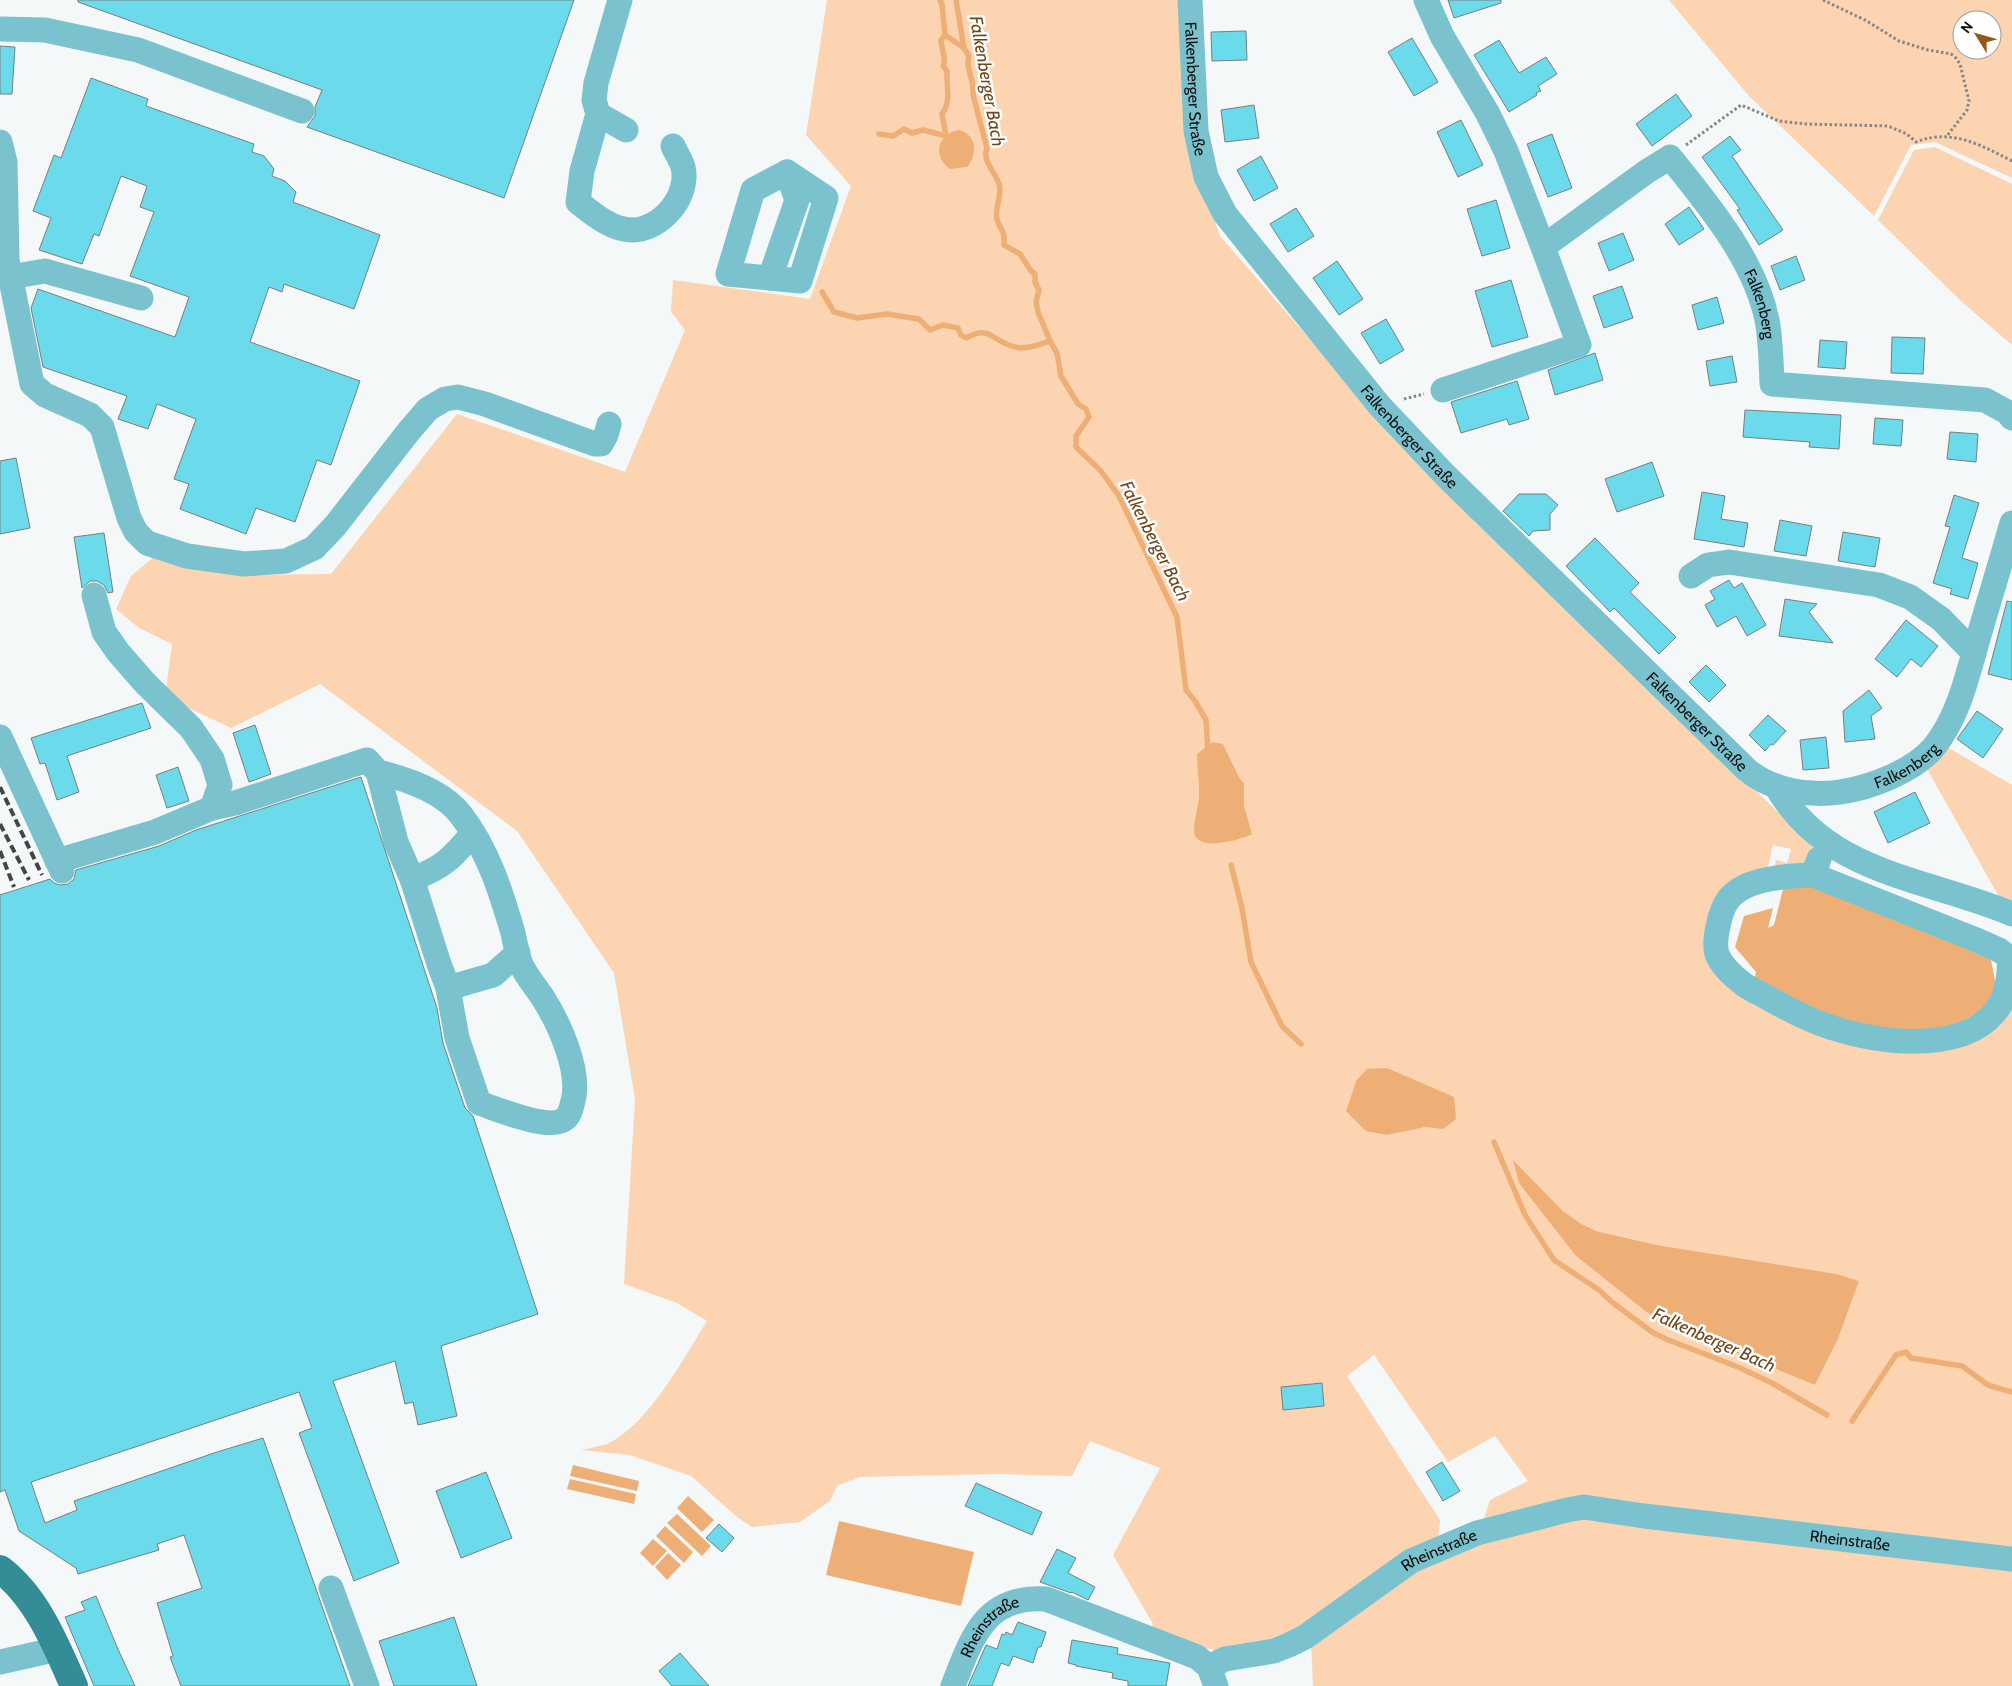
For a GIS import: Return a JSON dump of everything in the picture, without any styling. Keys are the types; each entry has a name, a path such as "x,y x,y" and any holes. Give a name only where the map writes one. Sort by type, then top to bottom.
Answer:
{"main road":[{"path":"0,1569 26,1595 58,1649 74,1686"}],"street":[{"path":"620,0 596,83 594,100 598,114 582,171 578,202 600,221 630,230 649,228 668,215 684,184 683,167 673,146"},
{"name":"Falkenberger Straße","path":"1190,0 1196,132 1201,159 1213,194 1225,214 1378,405 1446,475 1735,758 1760,780 1776,786"},
{"path":"1426,0 1442,36 1488,114 1506,151 1579,346 1443,390"},
{"path":"0,29 45,30 138,50 302,111"},
{"path":"598,114 626,130"},
{"path":"0,142 5,162 7,260 32,384 45,395 90,415 102,427 129,518 136,532 147,543 187,556 244,564 286,561 314,548 335,526 428,409 445,399 458,397 485,404 595,444 601,444 609,424"},
{"path":"1543,247 1646,172 1670,158"},
{"name":"Falkenberg","path":"1670,158 1691,183 1728,234 1748,268 1760,295 1767,320 1772,384 1984,400 2007,412 2012,418"},
{"path":"787,172 797,200 770,278 728,274 753,190 787,172"},
{"path":"10,277 45,271 140,298"},
{"name":"Falkenberg","path":"1776,786 1813,793 1830,794 1845,792 1881,781 1916,762 1933,748 1950,723 1963,693 2012,523"},
{"path":"1691,576 1708,565 1729,562 1879,585 1910,597 1941,618 1974,654"},
{"path":"94,595 104,632 118,652 145,683 191,728 212,759 220,786 212,808"},
{"path":"0,737 60,866 155,832 212,808 235,803 367,760 378,772 396,842 412,879 438,964 448,988 457,1038 479,1103 539,1122 555,1124 564,1120 570,1113 575,1096 573,1061 545,1000 520,964 499,889 483,849 461,815 450,803 401,777 378,772"},
{"path":"1776,786 1787,805 1802,822 1825,842 1839,851 1881,871 2012,914"},
{"path":"412,879 430,872 452,858 473,833"},
{"path":"1814,875 1825,842"},
{"path":"1814,875 1974,939 2011,957 2008,984 1997,1008 1975,1028 1945,1040 1920,1042 1876,1038 1835,1029 1796,1014 1742,984 1724,965 1717,953 1716,934 1720,915 1727,900 1737,891 1761,881 1814,875"},
{"path":"448,988 494,975 518,953"},
{"name":"Rheinstraße","path":"953,1686 974,1637 988,1618 1004,1604 1027,1598 1046,1599 1197,1656 1212,1677 1225,1659 1274,1651 1305,1637 1411,1561 1477,1533 1567,1510 1584,1508 1604,1509 1644,1516 2012,1559"},
{"path":"331,1588 367,1686"},
{"path":"0,1662 58,1649"}],"path":[{"path":"1823,0 1865,20 1899,41 1928,50 1951,54 1956,58 1960,64 1969,101 1967,110 1947,136"},
{"path":"1670,158 1742,105 1779,121 1822,125 1868,124 1888,126 1907,134 1916,142 1929,137 1947,136 1968,141 2012,161"},
{"path":"1378,405 1443,390"}],"shaded area":[{"path":"827,0 1179,0 1188,144 1220,236 1381,421 1589,630 1780,814 1800,830 1812,846 1813,851 1810,862 1773,874 1776,860 1787,863 1791,849 1773,845 1766,875 1731,887 1724,978 2012,1002 2012,1686 1313,1686 1311,1640 1483,1522 1490,1500 1528,1481 1495,1436 1448,1462 1374,1355 1347,1376 1440,1520 1438,1539 1290,1640 1228,1652 1203,1648 1151,1632 1153,1624 1113,1555 1160,1468 1090,1441 1072,1476 1001,1474 859,1477 837,1486 830,1501 800,1522 752,1527 737,1517 691,1476 630,1455 581,1450 611,1442 626,1432 639,1419 665,1388 707,1321 677,1303 624,1284 635,1099 614,973 517,831 320,684 231,728 165,697 172,644 139,628 116,609 131,576 155,556 232,575 331,574 457,414 625,472 685,330 671,312 673,280 810,299 851,186 806,135","holes":["1223,744 1240,779 1244,783 1244,807 1251,834 1220,843 1194,832 1199,792 1197,754","1356,1081 1443,1128 1426,1127 1387,1135 1346,1111","1514,1161 1563,1211 1596,1231 1657,1245 1837,1274 1859,1281 1838,1339 1815,1385 1670,1326 1645,1311 1576,1256"]},
{"path":"1669,0 2012,0 2012,178 1935,142 1911,145 1874,216 1749,96"},
{"path":"1935,147 2012,184 2012,345 1962,302 1878,220 1914,150"},
{"path":"1947,747 2012,785 2012,906 2002,902 1927,769"}],"water":[{"path":"959,130 965,132 972,140 974,146 973,156 967,167 950,169 941,158 940,146 946,136"},
{"path":"1213,742 1223,744 1240,779 1244,783 1244,806 1252,834 1219,843 1202,842 1196,838 1194,831 1199,792 1197,754"},
{"path":"1799,884 1843,894 1991,960 1996,986 1984,1009 1942,1032 1856,1027 1754,982 1756,972 1735,947 1744,916 1773,908 1768,928 1774,925 1784,885"},
{"path":"1387,1068 1454,1097 1456,1119 1443,1129 1426,1127 1387,1135 1366,1131 1346,1111 1356,1081 1367,1069"},
{"path":"1513,1160 1563,1211 1596,1231 1657,1245 1837,1274 1859,1281 1838,1339 1815,1385 1670,1326 1645,1311 1576,1256 1519,1183"},
{"path":"573,1465 639,1481 637,1491 570,1476"},
{"path":"570,1479 636,1494 634,1504 567,1489"},
{"path":"688,1496 714,1520 702,1532 677,1508"},
{"path":"677,1514 711,1546 702,1556 667,1523"},
{"path":"839,1521 974,1552 961,1606 826,1575"},
{"path":"665,1526 693,1552 684,1563 656,1536"},
{"path":"653,1539 667,1551 653,1566 640,1553"},
{"path":"668,1553 681,1565 667,1580 655,1567"}],"building":[{"path":"78,0 574,0 504,198 307,127 315,116 315,107 322,90 78,2"},
{"path":"1448,0 1501,0 1501,3 1454,18"},
{"path":"1246,31 1247,60 1212,61 1211,32"},
{"path":"1412,38 1438,82 1414,96 1388,52"},
{"path":"1499,40 1519,73 1546,57 1557,74 1538,86 1541,91 1536,93 1537,95 1509,112 1474,55"},
{"path":"0,46 15,47 12,94 0,94"},
{"path":"91,78 148,99 146,106 254,144 252,152 264,156 274,169 272,176 285,181 296,192 293,202 380,235 354,309 284,284 282,292 269,287 250,342 360,381 331,465 317,460 295,522 256,508 246,534 180,509 189,484 174,479 196,419 157,404 148,429 118,419 127,396 43,367 31,308 38,289 175,337 189,297 130,276 154,212 140,207 147,186 121,176 99,236 94,234 82,264 39,250 51,218 33,211 54,155 61,158"},
{"path":"1676,94 1692,116 1652,146 1636,124"},
{"path":"1254,105 1259,138 1225,142 1221,110"},
{"path":"1461,120 1483,165 1458,177 1437,132"},
{"path":"1552,134 1572,188 1548,197 1527,144"},
{"path":"1730,136 1741,150 1732,156 1783,230 1759,245 1737,210 1740,209 1702,157"},
{"path":"1261,156 1278,188 1254,201 1237,170"},
{"path":"1496,200 1510,248 1482,256 1467,209"},
{"path":"1689,207 1704,229 1679,245 1665,224"},
{"path":"1296,208 1314,236 1288,252 1270,224"},
{"path":"1623,233 1634,260 1609,271 1598,243"},
{"path":"1796,256 1805,280 1780,290 1771,266"},
{"path":"1337,261 1363,299 1339,315 1313,278"},
{"path":"1511,280 1528,337 1492,347 1475,291"},
{"path":"1622,286 1633,318 1604,328 1593,296"},
{"path":"1717,297 1724,323 1698,330 1692,305"},
{"path":"1386,319 1404,350 1380,364 1361,333"},
{"path":"1892,337 1925,338 1923,374 1891,373"},
{"path":"1820,340 1847,342 1845,369 1818,367"},
{"path":"1595,353 1603,380 1555,395 1548,370"},
{"path":"1732,356 1737,382 1710,386 1706,361"},
{"path":"1517,381 1529,419 1509,425 1507,419 1461,433 1451,402"},
{"path":"1745,410 1841,415 1839,449 1809,447 1810,442 1743,437"},
{"path":"1875,418 1903,420 1901,446 1873,444"},
{"path":"1950,432 1978,434 1976,462 1947,459"},
{"path":"16,458 30,528 0,534 0,461"},
{"path":"1652,462 1664,496 1617,512 1605,479"},
{"path":"1702,492 1725,496 1721,519 1748,523 1744,547 1694,539"},
{"path":"1519,494 1546,494 1558,505 1550,514 1550,530 1533,531 1529,536 1503,511"},
{"path":"1954,495 1979,503 1962,558 1978,563 1968,599 1950,594 1952,589 1933,583 1950,527 1945,526"},
{"path":"1780,520 1812,526 1806,556 1774,551"},
{"path":"1843,532 1880,538 1875,567 1838,561"},
{"path":"104,533 113,592 108,593 104,585 97,581 90,581 82,588 74,537"},
{"path":"1595,538 1639,583 1630,592 1676,637 1659,654 1614,608 1610,612 1566,566"},
{"path":"1729,580 1734,588 1742,583 1766,625 1747,636 1736,616 1717,627 1705,605 1715,599 1710,591"},
{"path":"1785,599 1817,604 1809,612 1833,643 1779,636"},
{"path":"2007,601 2012,602 2012,680 1988,674"},
{"path":"1906,620 1938,646 1921,667 1911,659 1897,677 1875,659"},
{"path":"1706,665 1726,685 1709,702 1689,682"},
{"path":"1869,690 1882,708 1871,716 1875,739 1845,742 1843,711"},
{"path":"142,703 151,728 67,756 79,792 57,800 45,763 40,764 31,738"},
{"path":"1977,711 2003,729 1983,758 1957,739"},
{"path":"1768,715 1786,731 1765,751 1749,735"},
{"path":"255,725 271,774 249,782 233,733"},
{"path":"1826,737 1829,768 1803,770 1800,740"},
{"path":"178,767 189,801 167,808 156,775"},
{"path":"361,777 437,1008 443,1043 465,1108 473,1116 538,1314 441,1346 457,1416 418,1425 413,1402 405,1404 395,1361 333,1381 399,1563 354,1581 299,1433 312,1428 299,1392 31,1482 45,1523 77,1510 74,1501 263,1438 350,1686 181,1686 170,1657 173,1656 157,1603 202,1588 184,1535 157,1544 159,1550 78,1574 76,1568 19,1531 5,1490 0,1492 0,895 50,879 60,885 68,884 74,879 76,870 159,846 196,830"},
{"path":"1915,792 1930,823 1888,843 1874,812"},
{"path":"1322,1383 1324,1406 1283,1410 1281,1387"},
{"path":"1442,1462 1460,1491 1443,1501 1426,1472"},
{"path":"486,1472 512,1538 461,1558 436,1491"},
{"path":"976,1483 1042,1512 1032,1535 965,1506"},
{"path":"719,1524 734,1538 722,1552 706,1538"},
{"path":"1057,1549 1076,1558 1068,1573 1095,1587 1088,1600 1072,1592 1040,1582"},
{"path":"96,1596 135,1686 94,1686 65,1617 85,1610 81,1602"},
{"path":"454,1617 477,1686 394,1686 379,1641"},
{"path":"1018,1622 1046,1632 1041,1647 1038,1647 1033,1663 1013,1656 1009,1666 1001,1663 992,1686 968,1686 986,1645 997,1649 1002,1634 1005,1635 1006,1632 1012,1635"},
{"path":"1072,1640 1118,1648 1117,1654 1170,1663 1166,1686 1128,1686 1128,1681 1112,1678 1113,1673 1068,1663"},
{"path":"680,1653 709,1686 672,1686 659,1671"}],"waterway":[{"path":"940,0 945,35 964,48"},
{"name":"Falkenberger Bach","path":"956,0 964,48 969,56 968,65 973,84 973,95 987,148 986,158 1000,188 996,215 1004,235 1004,245 1020,254 1035,274 1035,282 1039,290 1036,302 1038,312 1057,353 1061,376 1078,404 1086,409 1089,417 1076,436 1076,447 1101,471 1119,496 1177,617 1186,690 1206,720 1208,753"},
{"path":"879,134 893,136 904,129 912,133 923,130 946,136 942,114 948,99 947,71 943,66 941,40 945,35"},
{"path":"822,292 834,312 857,318 887,314 919,319 930,330 943,325 958,328 961,335 966,338 974,334 986,333 1007,345 1019,348 1050,341"},
{"name":"Falkenberger Bach","path":"1231,865 1242,908 1251,962 1282,1026 1301,1044"},
{"name":"Falkenberger Bach","path":"1494,1142 1525,1215 1554,1260 1599,1290 1652,1332 1772,1383 1827,1415"},
{"name":"Falkenberger Bach","path":"1852,1421 1896,1355 1906,1352 1911,1358 1962,1366 1988,1385 2012,1392"}],"railway":[{"path":"0,787 42,875"},
{"path":"0,824 29,880"},
{"path":"0,851 14,887"}]}
